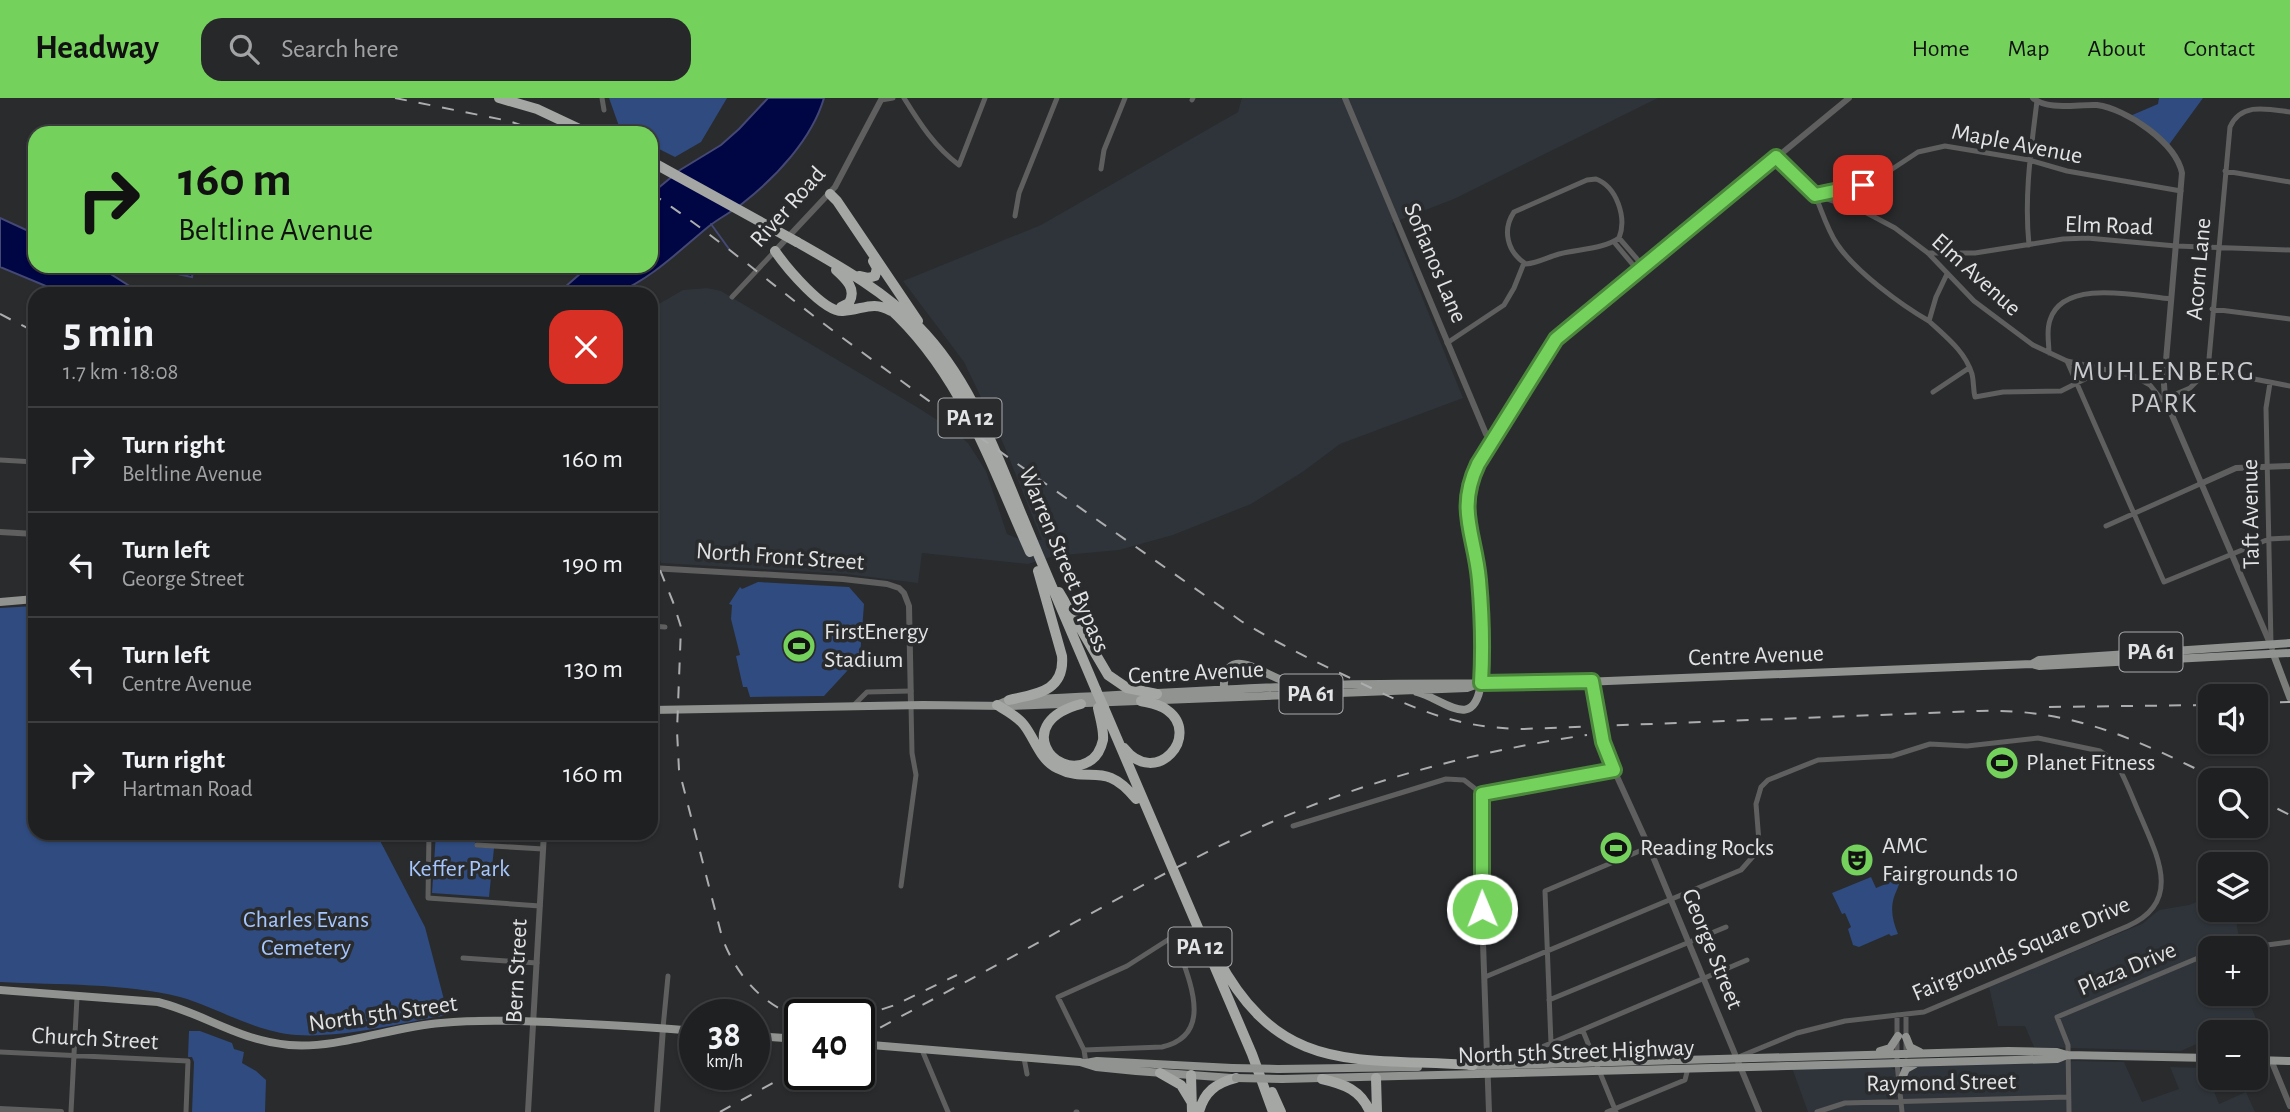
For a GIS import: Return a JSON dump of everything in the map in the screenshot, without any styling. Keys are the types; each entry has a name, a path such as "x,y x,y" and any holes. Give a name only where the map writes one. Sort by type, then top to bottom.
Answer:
{"highway":[{"path":"499,98 537,109 573,126"},
{"path":"520,98 564,114 587,126"},
{"name":"Warren Street Bypass","path":"658,166 795,244 867,290 897,315 923,342 952,383 1026,534"},
{"name":"Warren Street Bypass","path":"658,172 849,272 891,302 936,347 972,402 1101,708 1136,799 1244,1049 1266,1112"},
{"path":"830,194 878,271 870,278 849,272"},
{"path":"830,194 936,347"},
{"path":"775,251 825,301 842,307 849,303 852,291 848,281 836,270"},
{"path":"775,251 830,308 844,311 874,305 897,315"},
{"path":"1042,571 1070,608 1108,675 1127,688 1157,694"},
{"path":"1009,700 1047,690 1061,672 1062,656 1042,571"},
{"path":"1116,737 1130,755 1145,762 1163,760 1175,749 1179,731 1174,716 1164,708 1141,701"},
{"path":"1081,704 1054,714 1045,729 1044,740 1048,751 1055,760 1065,765 1085,764 1100,750 1103,737 1101,708"},
{"path":"998,705 1021,722 1044,757 1054,767 1067,772 1114,778 1136,799"},
{"name":"Warren Street Bypass","path":"1101,708 1116,737 1252,1054 1273,1112"},
{"path":"1186,901 1238,994 1262,1020 1289,1039 1320,1053 1344,1058 1473,1065"},
{"path":"1252,1054 1281,1112"},
{"path":"1194,1072 1195,1110"},
{"path":"1160,1073 1181,1085 1195,1110"},
{"path":"1195,1110 1212,1088 1234,1073"},
{"path":"1374,1073 1377,1112"},
{"path":"1322,1079 1343,1084 1356,1091 1366,1102 1370,1112"}],"main road":[{"path":"0,602 28,600"},
{"name":"PA 61","path":"2272,649 2290,643"},
{"name":"Centre Avenue","path":"658,709 1081,704 1302,686 1468,681 1592,681 2032,664 2039,666 2272,649"},
{"path":"2272,649 2290,698"},
{"name":"PA 61","path":"2272,649 2290,653"},
{"path":"1224,694 1224,677 1227,671 1241,663 1252,665 1282,681 1302,686"},
{"name":"Centre Avenue","path":"998,705 1009,700 1157,694 1467,688 1481,683"},
{"path":"1404,690 1423,694 1449,708 1460,710 1475,704 1481,683"},
{"name":"North 5th Street","path":"0,990 158,1002 179,1008 244,1036 297,1045 328,1043 437,1023 490,1020 679,1030"},
{"path":"1872,1055 1890,1048 1902,1036 1910,1047 1926,1054"},
{"name":"North 5th Street Highway","path":"875,1046 1086,1063 1097,1061 1194,1072"},
{"name":"North 5th Street Highway","path":"1086,1063 1097,1067 1160,1073 1234,1073 1282,1079 1322,1079 1473,1065 1487,1069 1524,1064 1688,1068 1739,1062 1881,1063 1926,1054 2043,1051 2067,1055 2198,1058"},
{"name":"North 5th Street Highway","path":"1234,1073 1278,1069 1374,1073 1739,1062 1872,1055 1917,1063 2057,1059 2067,1055"},
{"path":"2271,1060 2290,1061"},
{"path":"1881,1063 1894,1067 1900,1079"},
{"path":"1900,1079 1906,1069 1917,1063"}],"street":[{"path":"602,98 604,110"},
{"path":"882,99 904,98 929,136 945,154 960,165 985,98"},
{"path":"1015,216 1020,193 1057,98"},
{"path":"1101,169 1104,150 1125,98"},
{"name":"Sofianos Lane","path":"1345,98 1447,343 1486,434 1492,441"},
{"path":"1481,683 1479,584 1466,504 1469,487 1478,464 1556,339 1849,98"},
{"name":"River Road","path":"732,297 830,194 882,99"},
{"path":"2029,245 2026,203 2035,100 2058,105 2097,105 2114,109 2130,116 2168,146 2178,158 2182,173 2181,191 2163,399 2272,649"},
{"name":"Acorn Lane","path":"2208,370 2232,121 2251,109 2290,112"},
{"name":"Maple Avenue","path":"1815,195 1871,183 1914,155 1933,147 1956,147 2029,160 2067,171 2181,191"},
{"name":"Elm Avenue","path":"1776,157 1815,195 1875,217 1928,253 1981,307 2023,338 2067,361 2125,373 2140,379 2163,399"},
{"path":"2225,172 2290,182"},
{"path":"1524,263 1508,242 1506,232 1514,212 1587,180 1596,179 1610,188 1622,215 1623,225 1616,240"},
{"path":"1815,195 1831,234 1849,259 1953,343 1969,368 1975,397 2003,392 2056,392 2076,385 2103,370"},
{"name":"Elm Road","path":"1928,253 1975,253 2087,238 2176,246 2290,250"},
{"path":"1524,263 1534,263 1616,240"},
{"path":"1616,240 1641,270"},
{"path":"1447,343 1504,305 1524,263"},
{"path":"1929,321 1939,289 1947,275"},
{"path":"2049,353 2048,327 2051,317 2059,306 2073,298 2098,293 2171,299"},
{"path":"2213,309 2290,319"},
{"path":"2067,361 2164,582 2269,539 2290,538"},
{"path":"1933,392 1969,368"},
{"path":"2163,399 2190,388 2208,370 2290,386"},
{"name":"Taft Avenue","path":"2270,383 2266,408 2272,649"},
{"path":"0,460 28,462"},
{"path":"2106,526 2236,468 2290,466"},
{"path":"0,532 28,534"},
{"name":"North Front Street","path":"658,568 843,579 892,585 904,593 909,606 911,691"},
{"path":"658,626 665,627"},
{"name":"George Street","path":"1592,681 1603,742 1759,1112"},
{"path":"852,706 867,692 911,691 912,754 916,775 901,886"},
{"name":"Fairgrounds Square Drive","path":"1671,900 1736,873 1748,863 1756,853 1759,842 1756,804 1761,787 1769,780 1818,760 1892,756 1930,744 1967,746 2038,738 2100,751 2112,757 2120,769 2160,864 2161,891 2157,903 2148,915 2128,926 1924,1012 1867,1017 1797,1033 1739,1062"},
{"path":"1293,826 1446,779 1464,780 1482,794 1614,770"},
{"path":"1482,794 1481,886 1489,1112"},
{"path":"429,840 428,898 540,906"},
{"name":"Bern Street","path":"528,1112 544,840"},
{"path":"478,845 543,849"},
{"path":"1551,1044 1545,891 1649,847"},
{"path":"1485,977 1671,900"},
{"path":"1549,1000 1726,927"},
{"path":"1084,1050 1162,1047 1184,1036 1194,1020 1195,1007 1174,936 1128,966 1058,997 1084,1050 1086,1063"},
{"path":"2268,945 2290,942"},
{"path":"463,958 537,963"},
{"name":"Plaza Drive","path":"2067,1055 2067,1045 2057,1017 2198,958"},
{"path":"1524,1064 1528,1054 1747,960"},
{"path":"657,1112 668,976"},
{"path":"71,1112 77,996"},
{"name":"Fairgrounds Square Drive","path":"1897,1015 1902,1036"},
{"name":"Fairgrounds Square Drive","path":"1902,1112 1900,1079 1906,1015"},
{"path":"1583,1031 1616,1110"},
{"path":"922,1050 948,1112"},
{"name":"Church Street","path":"0,1052 188,1061 186,1112"},
{"path":"2067,1055 2068,1112"},
{"path":"1024,1058 1027,1074"},
{"path":"2271,1060 2290,1106"},
{"path":"1606,1112 1685,1080 1688,1068"},
{"name":"Raymond Street","path":"1817,1112 1845,1103 2068,1097"},
{"path":"0,1109 61,1112"}],"shaded area":[{"path":"768,98 824,98 802,142 768,181 658,268 658,188 680,170 721,145"},
{"path":"1242,98 1658,98 1454,199 1392,223 1463,398 1340,444 1304,471 1251,504 1173,535 1119,550 1054,556 1028,564 922,553 918,583 846,574 661,563 658,555 658,304 683,290 707,288 721,291 953,430 968,443 986,471 1007,534 1019,539 1042,540 1003,443 964,362 903,281 1041,225 1238,112"},
{"path":"0,218 28,231 28,273 109,273 131,287 48,287 0,267"},
{"path":"173,273 193,273 192,277"},
{"path":"581,273 651,273 629,287 565,287"},
{"path":"2198,902 2198,922 2236,922 2239,936 2198,936 2198,1006 2251,1006 2256,1019 2198,1020 2198,1043 2181,1051 2034,1047 2025,1026 1998,1026 1989,987 2142,924 2159,910"},
{"path":"2124,1062 2142,1102 2179,1089 2170,1067 2198,1068 2198,1090 2214,1090 2219,1104 2246,1092 2255,1112 1808,1112 1792,1068 1890,1067 1895,1070 1900,1064"}],"green space":[{"path":"609,98 727,98 701,142 675,157 658,148 658,126 619,126"},
{"path":"2159,98 2203,98 2168,146 2130,116 2158,104"},
{"name":"FirstEnergy Stadium","path":"758,582 849,587 864,604 860,657 824,696 750,697 747,687 743,687 736,656 740,655 731,619 732,605 729,604 740,587 742,589"},
{"name":"Charles Evans Cemetery","path":"28,606 28,840 380,840 425,927 448,1015 353,1032 296,1035 251,1025 194,1002 159,992 68,984 0,982 0,608"},
{"name":"Keffer Park","path":"436,840 476,840 475,847 494,848 489,897 432,893"},
{"path":"1901,874 1900,883 1892,907 1898,934 1889,934 1859,947 1853,945 1848,929 1851,927 1832,893 1871,877 1876,888 1900,878"},
{"path":"189,1031 200,1031 232,1043 234,1049 244,1052 242,1063 266,1080 265,1112 192,1112 194,1062 192,1057 188,1057"}],"waterway":[{"path":"711,224 729,249"}],"railway":[{"path":"395,98 523,126"},
{"path":"658,198 903,382 1241,621 1319,663 1411,706 1474,725 1523,729 2013,711 2045,715 2104,729 2198,770"},
{"path":"0,314 28,328"},
{"path":"658,565 681,627 677,731 679,770 722,937 742,975 762,996 784,1011"},
{"path":"2268,703 2290,702"},
{"path":"2049,707 2198,705"},
{"path":"875,1030 1178,867 1249,832 1321,802 1419,770 1486,753 1587,735"},
{"path":"2268,804 2290,815"},
{"path":"875,1012 957,975"},
{"path":"720,1112 784,1077"}],"place":[{"name":"FirstEnergy Stadium","path":"799,646"},
{"name":"Planet Fitness","path":"2002,763"},
{"name":"Reading Rocks","path":"1616,848"},
{"name":"AMC Fairgrounds 10","path":"1857,860"}],"district":[{"name":"MUHLENBERG PARK","path":"2164,388"}],"route":[{"path":"1482,909 1482,794 1614,770 1603,742 1592,681 1481,683 1479,584 1466,504 1478,464 1556,339 1776,157 1815,195 1863,185"}]}
